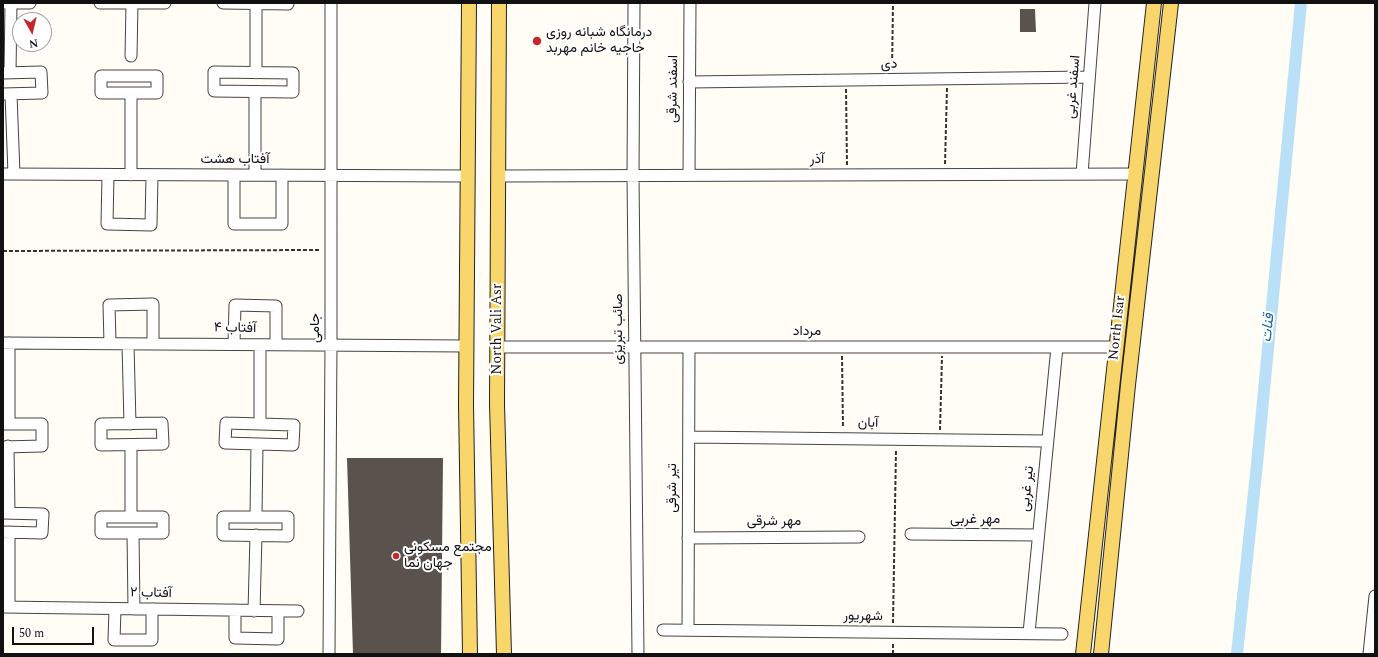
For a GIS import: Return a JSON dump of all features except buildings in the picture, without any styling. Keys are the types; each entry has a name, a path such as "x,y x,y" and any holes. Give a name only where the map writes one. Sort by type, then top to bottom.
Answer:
{"main road":[{"path":"469,3 467,346 470,654"},
{"name":"North Vali Asr","path":"499,3 497,404 504,654"},
{"name":"North Isar","path":"1083,654 1154,3"},
{"name":"North Isar","path":"1101,654 1128,385 1171,3"},
{"path":"1126,264 1141,266"}],"street":[{"path":"3,3 30,3"},
{"path":"9,174 7,94 42,93 41,72 6,73 10,3"},
{"path":"100,3 166,3"},
{"path":"131,56 132,3"},
{"path":"223,3 288,3"},
{"name":"جامی","path":"329,654 331,3"},
{"name":"صائب تبریزی","path":"634,3 634,347 638,654"},
{"name":"اسفند شرقی","path":"689,175 690,3"},
{"name":"اسفند غربی","path":"1082,174 1095,3"},
{"path":"256,4 256,73"},
{"path":"214,72 293,73 293,92 255,92 214,91 214,72"},
{"path":"101,76 157,76 157,93 130,93 101,93 101,76"},
{"name":"دی","path":"689,82 1089,77"},
{"path":"255,92 255,175"},
{"path":"130,93 131,175"},
{"name":"آفتاب هشت","path":"9,174 468,176"},
{"name":"آذر","path":"498,176 1136,174"},
{"path":"108,175 107,224 151,225 152,175"},
{"path":"234,175 234,224 282,224 282,175"},
{"path":"110,344 109,305 153,304 153,344"},
{"path":"234,344 235,306 276,306 276,345"},
{"path":"6,343 6,424 42,424 42,446 6,446 6,513 43,514 42,533 6,532 6,607"},
{"name":"آفتاب ۴","path":"6,343 467,346"},
{"path":"128,344 130,424"},
{"path":"260,345 260,424"},
{"name":"مرداد","path":"498,347 1116,347"},
{"name":"تیر شرقی","path":"688,630 689,347"},
{"name":"تیر غربی","path":"1029,633 1057,347"},
{"path":"162,423 163,444 131,445 101,445 101,424 162,423"},
{"path":"226,423 260,424 294,425 294,444 225,443 226,423"},
{"name":"آبان","path":"689,437 1047,442"},
{"path":"256,516 258,444"},
{"path":"131,445 131,517"},
{"path":"223,516 288,517 288,536 256,535 223,536 223,516"},
{"path":"101,517 163,517 163,533 133,533 101,533 101,517"},
{"path":"133,533 134,609"},
{"name":"مهر غربی","path":"911,534 1038,535"},
{"path":"254,611 256,535"},
{"name":"مهر شرقی","path":"688,538 859,537"},
{"path":"1368,654 1375,596"},
{"name":"آفتاب ۲","path":"6,607 298,611"},
{"path":"115,609 114,640 152,640 152,609"},
{"path":"235,610 235,638 278,639 278,611"},
{"name":"شهریور","path":"663,630 1062,634"}],"path":[{"path":"892,80 893,3"},
{"path":"945,175 947,79"},
{"path":"846,80 847,175"},
{"path":"3,251 331,250"},
{"path":"842,347 843,439"},
{"path":"940,440 942,347"},
{"path":"893,654 896,440"}],"waterway":[{"name":"قنات","path":"1237,654 1257,464 1301,3"}],"place":[{"name":"درمانگاه شبانه‌ روزی حاجیه‌ خانم مهربد","path":"537,41"},
{"name":"مجتمع مسکونی جهان نما","path":"396,556"}]}
